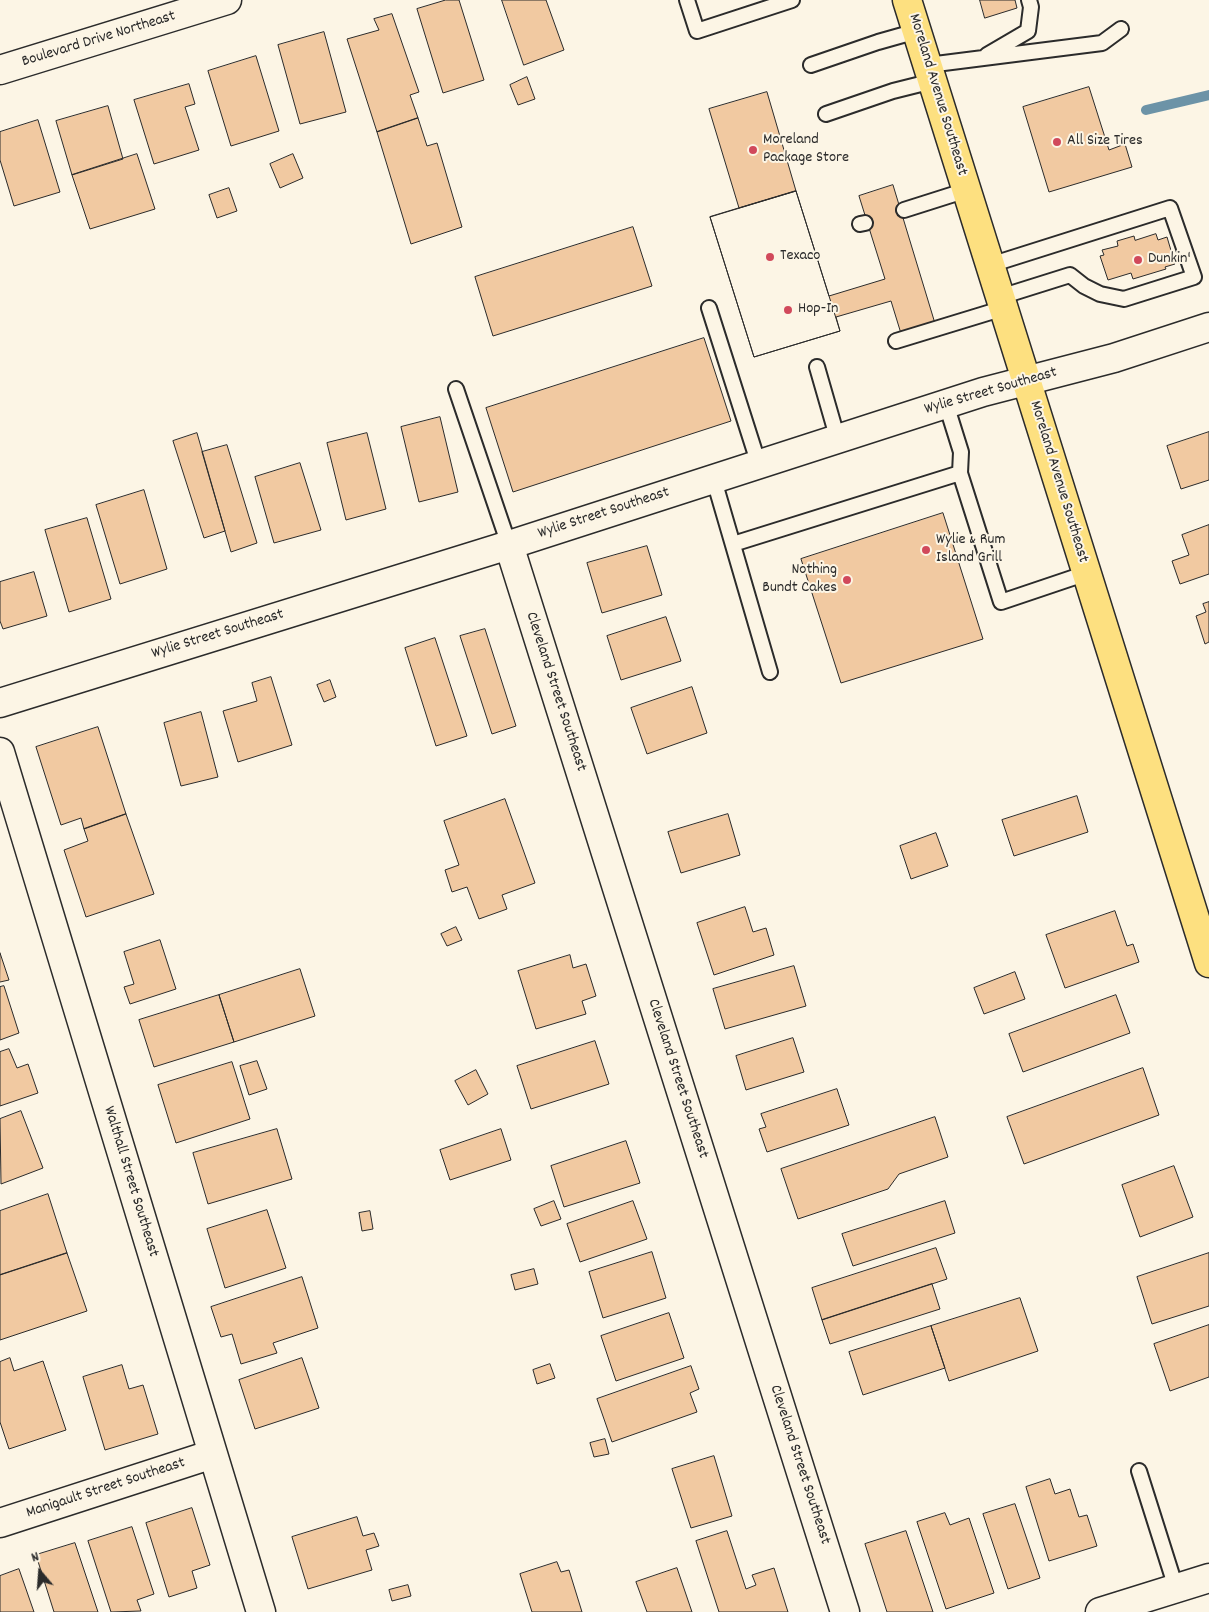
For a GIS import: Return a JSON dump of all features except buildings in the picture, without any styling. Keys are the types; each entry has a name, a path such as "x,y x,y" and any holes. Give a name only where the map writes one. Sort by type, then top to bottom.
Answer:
{"highway":[{"name":"Moreland Avenue Southeast","path":"907,0 1209,963"}],"street":[{"name":"Boulevard Drive Northeast","path":"0,70 227,0"},
{"name":"Wylie Street Southeast","path":"0,703 509,545 983,392 1114,358 1209,327"},
{"name":"Cleveland Street Southeast","path":"509,545 845,1612"},
{"name":"Walthall Street Southeast","path":"0,752 261,1612"},
{"name":"Manigault Street Southeast","path":"0,1523 213,1454"},
{"path":"1100,1612 1209,1578"}],"lane":[{"path":"687,0 697,32 792,0"},
{"path":"983,58 1028,31 1032,8 1029,0"},
{"path":"826,114 893,91 930,73 983,58 1102,43 1121,29"},
{"path":"811,65 917,31"},
{"path":"904,210 967,190"},
{"path":"896,341 1070,275 1084,286 1100,294 1124,299 1194,277 1170,208 990,266"},
{"path":"709,308 759,465"},
{"path":"817,367 838,440"},
{"path":"456,389 509,545"},
{"path":"946,404 961,452 960,473 1001,602 1087,573"},
{"path":"733,544 960,473"},
{"path":"714,480 770,672"},
{"path":"1139,1471 1176,1588"}],"waterway":[{"path":"1146,110 1209,95"}],"place":[{"name":"All Size Tires","path":"1057,142"},
{"name":"Moreland Package Store","path":"753,150"},
{"name":"Texaco","path":"770,257"},
{"name":"Dunkin'","path":"1138,260"},
{"name":"Hop-In","path":"788,310"},
{"name":"Wylie & Rum Island Grill","path":"926,550"},
{"name":"Nothing Bundt Cakes","path":"847,580"}]}
